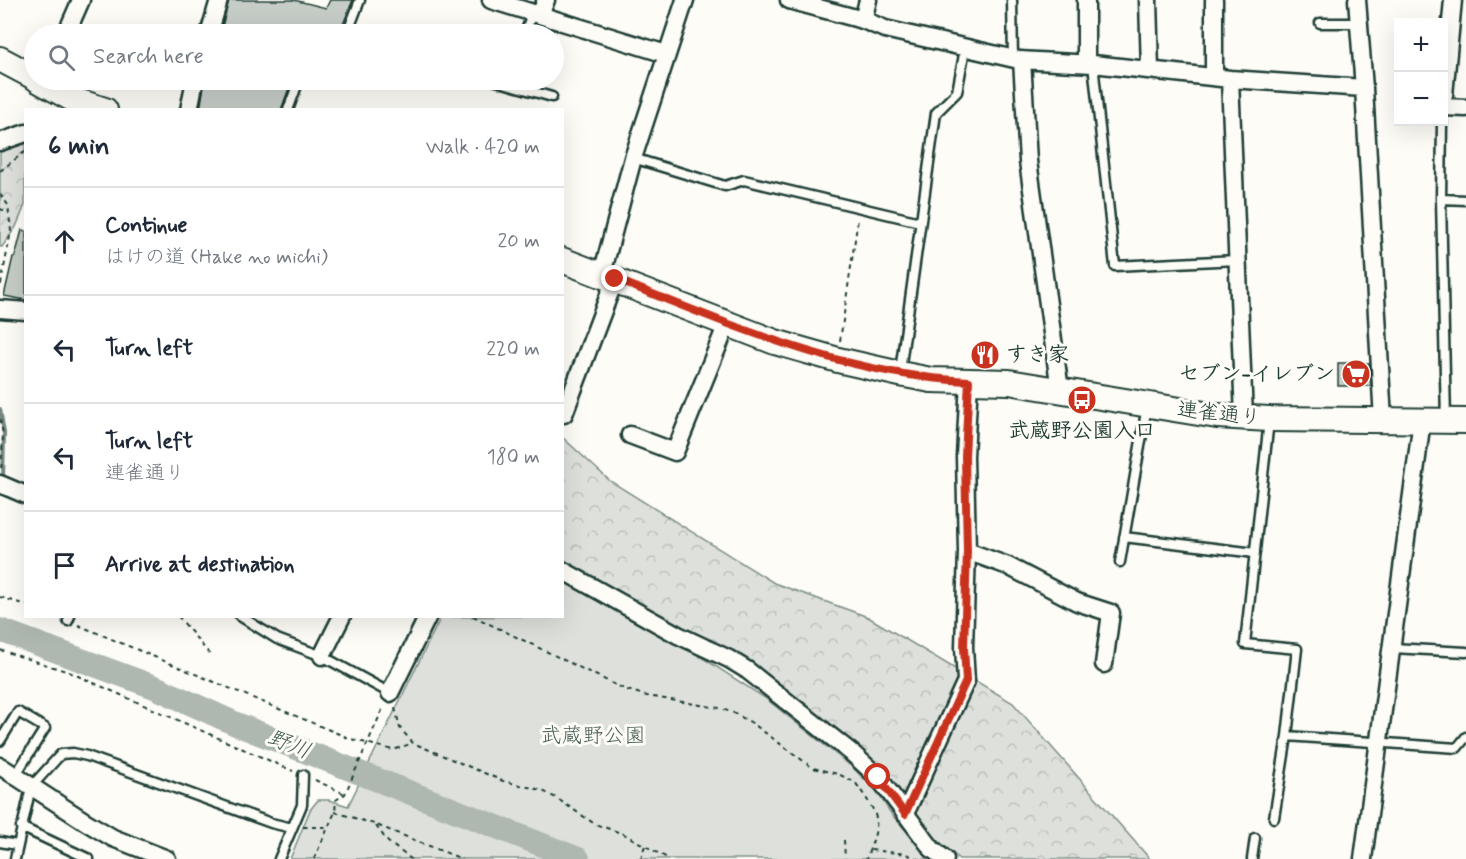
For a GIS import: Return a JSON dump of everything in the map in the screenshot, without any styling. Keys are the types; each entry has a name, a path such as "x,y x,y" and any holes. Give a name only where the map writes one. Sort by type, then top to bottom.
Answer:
{"main road":[{"path":"0,58 24,71"},
{"path":"58,90 74,100 99,108"},
{"name":"連雀通り","path":"564,261 775,342 838,360 931,380 1009,382 1217,416 1269,419 1445,421"}],"street":[{"path":"70,24 81,0"},
{"path":"212,24 219,0"},
{"path":"491,0 539,10 666,54"},
{"path":"564,414 609,277 633,158 685,0"},
{"path":"789,0 863,20 885,29 965,49 1018,59 1222,78 1364,88"},
{"path":"863,20 868,0"},
{"path":"1086,0 1089,64"},
{"path":"1148,0 1150,70"},
{"path":"1214,0 1237,260 1244,417"},
{"path":"1357,0 1383,420"},
{"path":"1445,72 1453,0"},
{"path":"1018,59 1028,161 1059,390"},
{"path":"189,108 193,90"},
{"path":"1448,107 1466,108"},
{"path":"0,142 24,134"},
{"path":"0,309 24,311"},
{"path":"630,435 675,452 727,324"},
{"path":"905,814 966,681 964,648 967,551 965,456 969,381"},
{"path":"1364,859 1392,648 1445,421"},
{"path":"0,484 24,494"},
{"path":"967,551 1008,566 1077,602 1112,613 1104,664"},
{"path":"564,571 678,635 747,670 852,753 878,777 932,849 945,859"},
{"path":"322,656 341,618"},
{"path":"390,693 427,618"},
{"path":"0,766 113,838 167,859"}],"lane":[{"path":"351,24 360,0"},
{"path":"1012,0 1018,59"},
{"path":"531,24 539,10"},
{"path":"1320,23 1360,23"},
{"path":"900,374 936,113 957,92 965,49"},
{"path":"1089,64 1115,266 1237,260"},
{"path":"289,108 295,90"},
{"path":"533,90 552,97"},
{"path":"1442,126 1445,421"},
{"path":"633,158 725,186 744,180 920,222"},
{"path":"1441,199 1466,200"},
{"path":"1120,562 1147,406"},
{"path":"1269,419 1245,644 1296,649 1287,736 1274,818"},
{"path":"1124,537 1256,553"},
{"path":"243,618 277,639 322,656 390,693"},
{"path":"1392,648 1466,652"},
{"path":"0,741 18,712 45,728 15,776"},
{"path":"1287,736 1457,748 1466,737"},
{"path":"15,859 31,787 61,754 73,753 87,756 271,823 292,828"},
{"path":"279,859 302,805 303,775"},
{"path":"21,827 89,859"},
{"path":"1252,859 1255,838"},
{"path":"0,842 17,845"}],"path":[{"path":"0,171 24,153"},
{"path":"0,194 8,205 11,231 0,289"},
{"path":"838,360 860,207"},
{"path":"0,210 9,212"},
{"path":"0,249 7,250"},
{"path":"0,418 3,434 0,484"},
{"path":"0,597 24,605"},
{"path":"179,618 211,656"},
{"path":"477,618 624,689 646,696 719,708 734,713 752,723 813,768 850,778 876,813 876,830 866,859"},
{"path":"69,619 351,739 393,750 413,743"},
{"path":"0,650 69,672 345,794"},
{"path":"314,859 335,812 336,800 345,794 390,693"},
{"path":"390,693 400,728 413,743 503,781 541,790 595,824 624,834 669,859"},
{"path":"335,812 374,824 462,859"},
{"path":"374,824 388,842 411,859"},
{"path":"292,828 328,826"},
{"path":"844,840 845,859"},
{"path":"641,859 645,845"},
{"path":"870,850 906,854 918,859"}],"green space":[{"path":"24,143 24,207 16,227 2,247 0,247 0,150"},
{"path":"564,439 610,481 774,583 868,617 1013,703 1150,859 959,859 737,659 564,567"},
{"name":"武蔵野公園","path":"564,578 678,642 765,698 852,767 877,792 892,815 919,845 935,859 290,859 310,810 318,800 329,800 348,806 441,618 564,618"}],"building":[{"path":"229,0 294,0 326,8 330,0 353,0 343,24 223,24"},
{"path":"203,90 288,90 282,108 200,108"},
{"path":"22,230 24,230 24,300 4,296 13,257 15,257"},
{"name":"セブン-イレブン","path":"1338,363 1369,363 1371,386 1338,386"}],"waterway":[{"path":"0,409 4,433 3,479"},
{"name":"野川","path":"0,630 157,688 236,724 578,859"}],"place":[{"name":"すき家","path":"985,355"},
{"name":"セブン-イレブン","path":"1356,374"},
{"name":"武蔵野公園入口","path":"1082,400"}],"route":[{"path":"615,279 775,342 838,360 900,374 931,380 969,381 965,456 967,551 964,648 966,681 905,814 878,777"}]}
